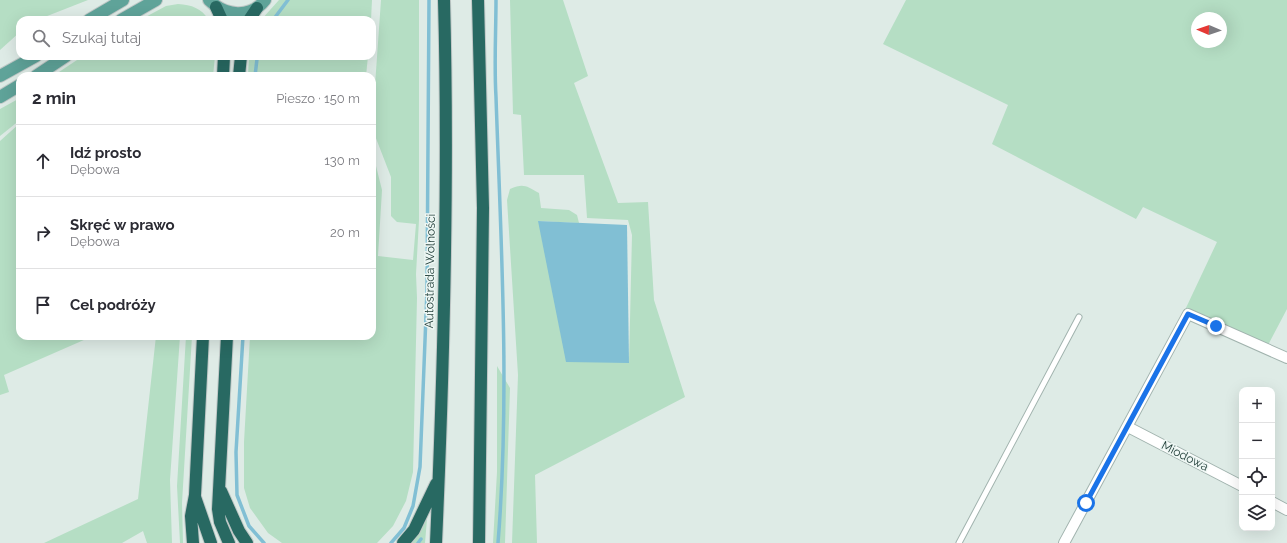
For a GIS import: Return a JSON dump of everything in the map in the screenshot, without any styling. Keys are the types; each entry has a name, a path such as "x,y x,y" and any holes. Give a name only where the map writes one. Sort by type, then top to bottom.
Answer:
{"highway":[{"name":"Autostrada Wolności","path":"436,543 442,396 447,92 444,0"},
{"path":"478,0 483,208 479,543"},
{"path":"212,3 220,16"},
{"path":"252,16 261,4"},
{"path":"223,72 224,60"},
{"path":"239,72 241,60"},
{"path":"193,543 191,516 195,496 203,340"},
{"path":"227,340 218,509 220,522 229,543"},
{"path":"403,543 414,530 438,477"},
{"path":"220,489 238,531 247,543"},
{"path":"195,496 210,543"}],"main road":[{"path":"96,16 123,0"},
{"path":"129,16 156,0"},
{"path":"212,3 236,13 243,13 261,4"},
{"path":"0,76 29,60"},
{"path":"42,72 60,60"},
{"path":"0,97 16,88"}],"street":[{"path":"1064,543 1188,314 1287,358"},
{"name":"Miodowa","path":"1128,427 1239,484"},
{"path":"1275,504 1287,510"}],"lane":[{"path":"958,543 1079,317"}],"green space":[{"path":"0,0 88,0 47,16 16,16 16,36 0,50"},
{"path":"279,0 372,0 371,16 265,16"},
{"path":"381,0 419,0 419,220 416,274 417,298 413,472 406,501 393,526 377,543 282,543 268,533 250,508 244,488 244,442 250,340 376,340 376,166 382,190 378,256 413,260 416,224 397,222 391,216 391,177 376,138 376,72"},
{"path":"510,0 563,0 588,76 574,83 618,203 648,202 654,300 685,397 535,475 537,543 512,543 518,375 507,200 510,189 519,186 528,187 539,193 541,208 569,210 577,215 579,223 538,221 629,363 632,235 628,220 587,218 584,175 524,175 521,115 513,114"},
{"path":"906,0 1287,0 1287,309 1268,345 1185,310 1217,242 1143,207 1136,219 992,144 1008,105 883,44"},
{"path":"178,4 188,5 196,8 206,16 147,16 166,6"},
{"path":"77,60 215,60 213,72 59,72"},
{"path":"249,60 368,60 366,72 248,72"},
{"path":"16,100 16,123 0,136 0,109"},
{"path":"16,127 16,340 84,340 4,375 9,392 0,395 0,141"},
{"path":"156,340 180,340 170,480 172,543 147,543 143,531 122,543 44,543 138,499"},
{"path":"186,340 192,340 182,503 183,543 180,543 177,486"},
{"path":"497,366 510,388 505,543 493,543 497,472"},
{"path":"427,519 425,543 412,543"}],"water":[{"path":"538,221 627,225 629,363 566,362"}],"waterway":[{"path":"276,16 288,0"},
{"path":"391,543 404,528 413,506 420,467 427,290 429,0"},
{"path":"496,0 495,72 502,264 504,375 502,487 498,543"},
{"path":"255,72 257,60"},
{"path":"243,340 236,452 237,495 249,526 264,543"},
{"path":"418,543 421,539"}],"route":[{"path":"1086,503 1188,314 1216,326"}]}
